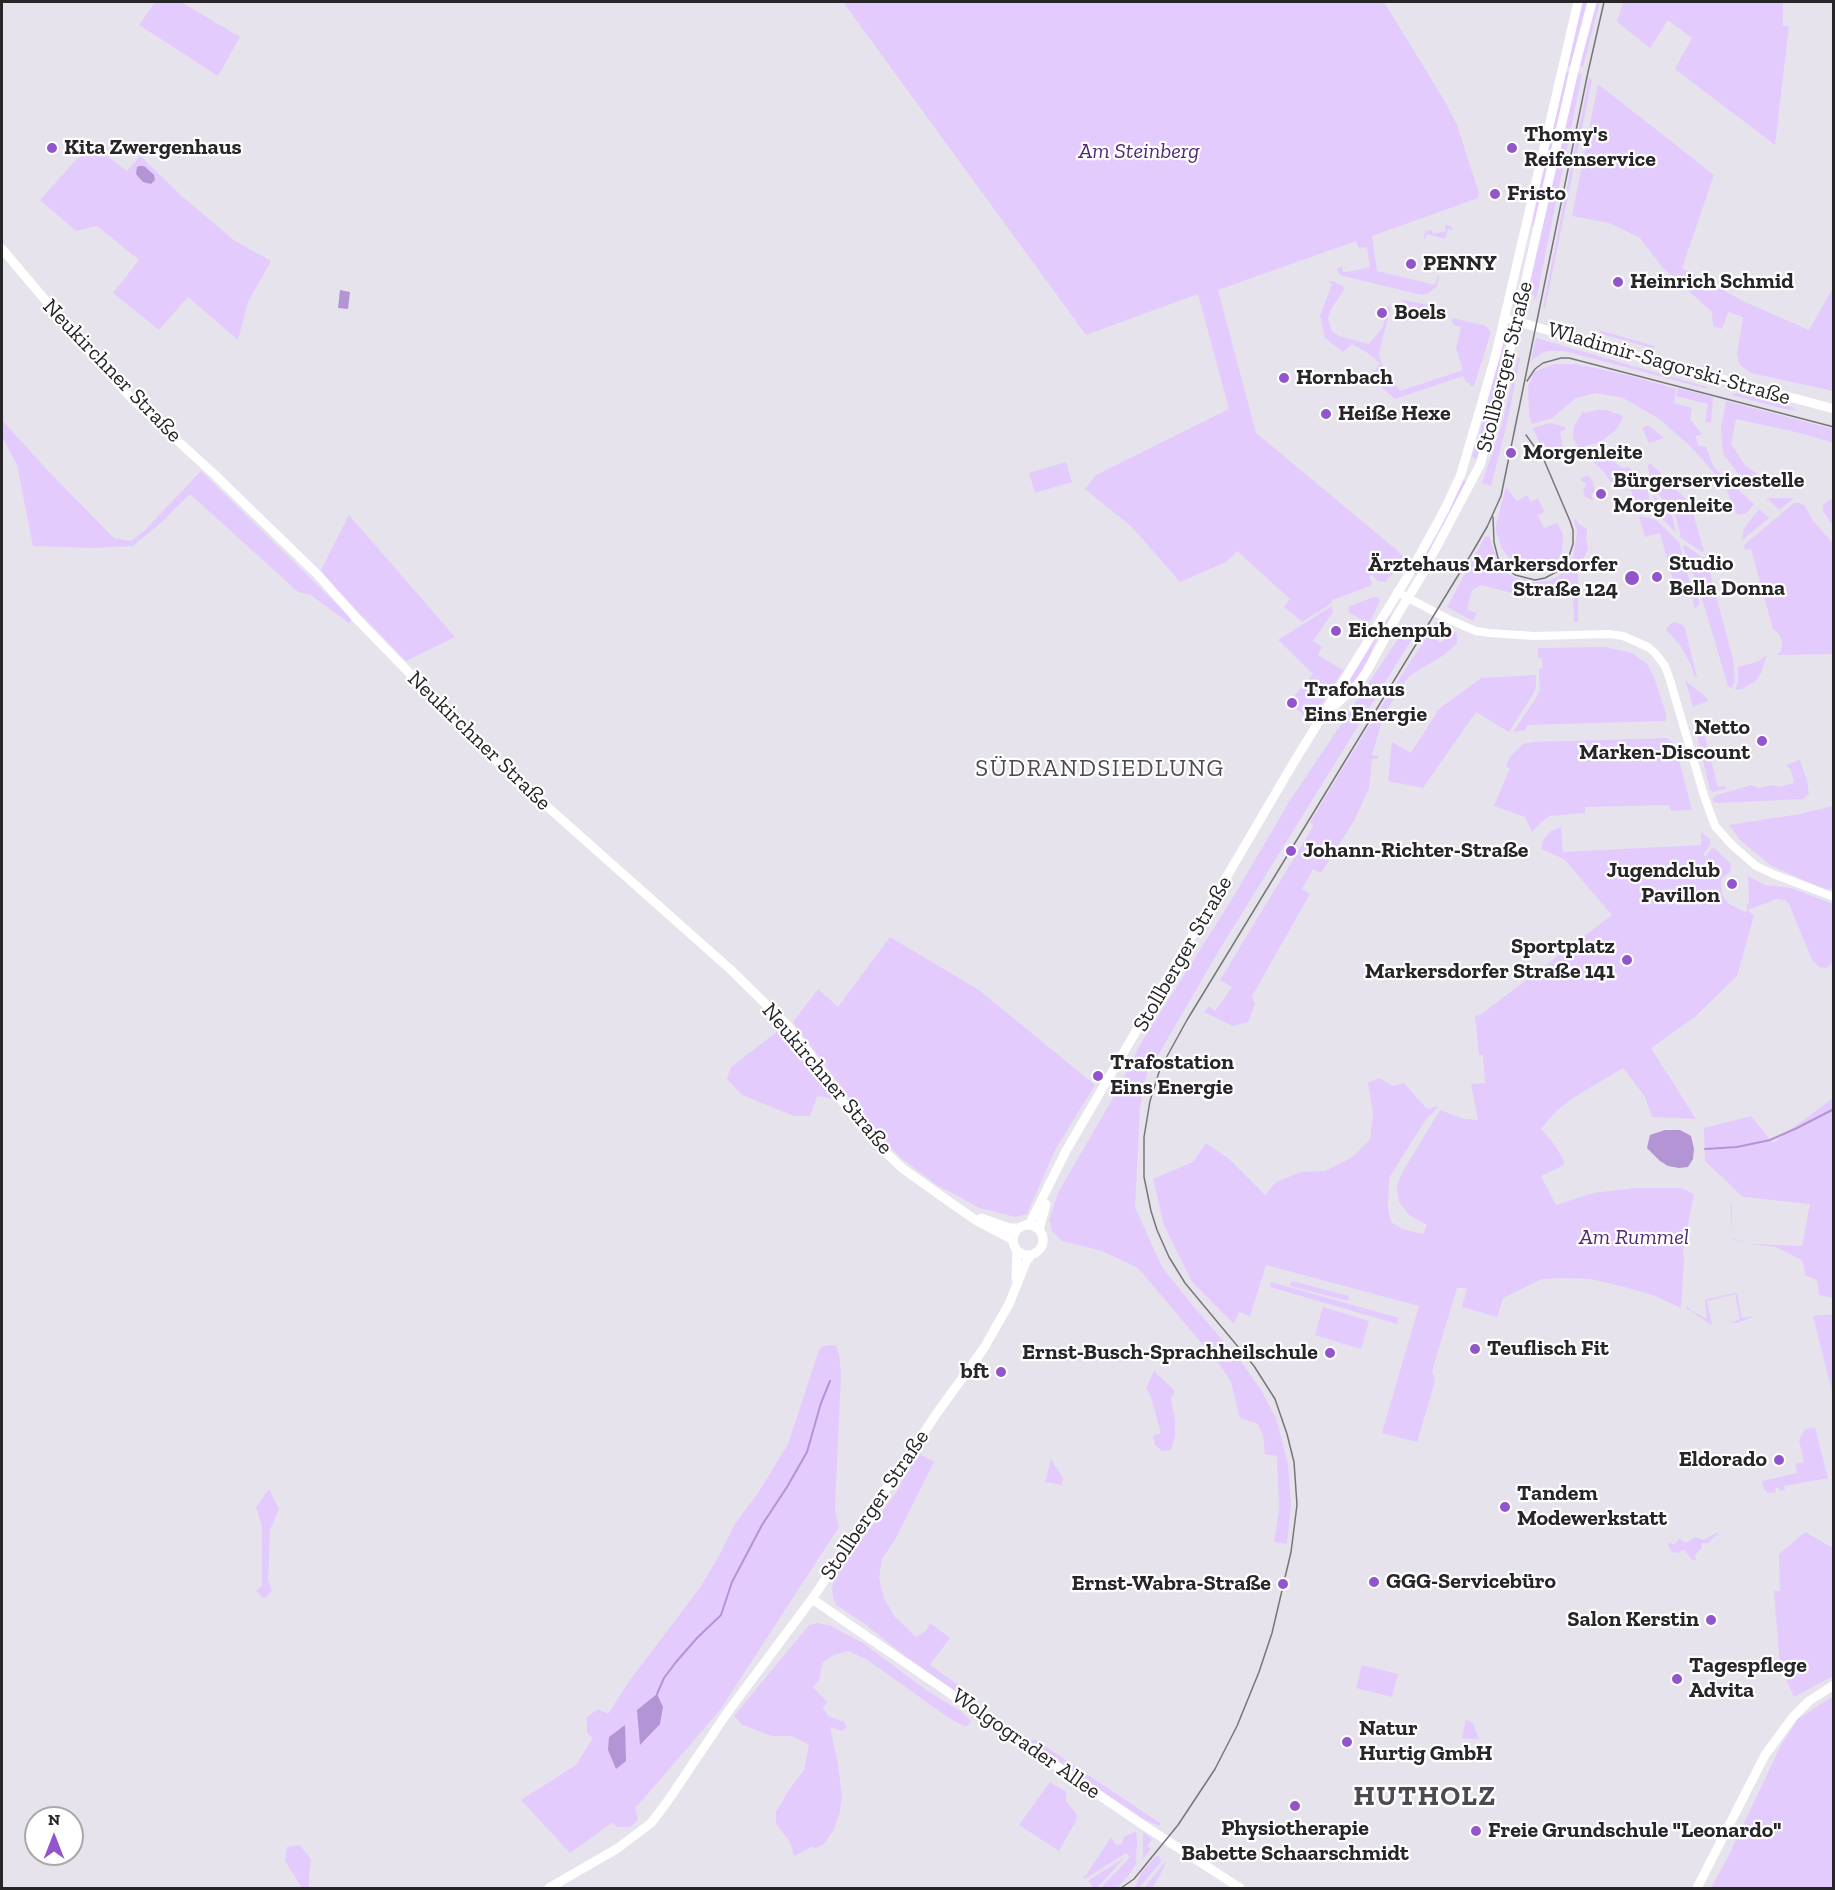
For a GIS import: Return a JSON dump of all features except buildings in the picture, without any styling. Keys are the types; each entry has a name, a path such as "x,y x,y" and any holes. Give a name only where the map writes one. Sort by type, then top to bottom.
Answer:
{"main road":[{"name":"Stollberger Straße","path":"1029,1225 1067,1149 1397,592 1445,509 1461,474 1504,318 1578,2"},
{"name":"Stollberger Straße","path":"1316,727 1358,684 1367,671 1419,580 1480,465 1492,428 1574,70 1592,2"},
{"name":"Neukirchner Straße","path":"2,249 85,347 134,400 319,576 356,618 488,754 731,970 788,1026 872,1139 902,1168 977,1221 1013,1240"},
{"name":"Wladimir-Sagorski-Straße","path":"1504,318 1833,408"},
{"name":"Stollberger Straße","path":"1039,1230 1052,1181"},
{"name":"Neukirchner Straße","path":"970,1215 1010,1228 1019,1228"},
{"path":"1029,1225 1042,1234 1043,1244 1039,1251 1026,1255 1017,1251 1013,1240 1019,1228 1029,1225"},
{"name":"Stollberger Straße","path":"1014,1291 1017,1251"},
{"name":"Stollberger Straße","path":"549,1888 618,1848 651,1823 667,1802 727,1713 812,1599 937,1413 984,1348 1000,1322 1031,1255"},
{"name":"Wolgograder Allee","path":"812,1599 1140,1823 1240,1888"},
{"path":"1697,1888 1765,1755 1793,1717 1809,1701 1833,1685"}],"street":[{"path":"1397,592 1471,630 1534,636 1609,634 1623,636 1648,647 1665,666 1715,826 1756,866 1833,897"}],"green space":[{"path":"155,2 181,2 240,37 218,76 139,25"},
{"name":"Am Steinberg","path":"843,2 1384,2 1457,125 1479,193 1478,198 1372,236 1377,271 1435,285 1439,276 1437,286 1429,293 1422,295 1339,274 1337,269 1342,266 1343,272 1370,267 1367,247 1359,248 1356,241 1218,290 1256,433 1392,546 1406,559 1403,566 1386,582 1378,581 1372,575 1369,577 1372,582 1370,586 1332,600 1332,603 1302,622 1284,607 1290,599 1237,551 1226,562 1180,582 1132,527 1085,489 1096,475 1229,409 1198,294 1086,335"},
{"path":"1582,2 1588,2 1571,66 1567,66"},
{"path":"1596,2 1600,2 1583,67 1580,65 1578,68"},
{"path":"1623,2 1787,2 1783,3 1783,26 1789,26 1775,145 1675,69 1692,38 1668,20 1650,48 1617,22"},
{"path":"1566,71 1570,72 1535,226 1532,225 1538,192"},
{"path":"1577,73 1582,74 1536,300 1532,294 1527,293"},
{"path":"1589,77 1592,80 1545,308 1543,307"},
{"path":"1598,84 1714,175 1682,268 1745,302 1809,330 1833,288 1833,391 1751,373 1740,365 1737,355 1743,317 1728,312 1722,329 1713,326 1712,312 1662,267 1640,238 1609,223 1572,216"},
{"path":"91,143 127,171 140,156 184,198 235,241 271,261 248,302 238,340 188,297 159,330 113,293 139,260 97,226 76,231 40,200"},
{"path":"1445,225 1451,226 1453,230 1448,229 1445,239 1427,234 1424,238 1426,231 1432,230 1433,234 1446,231"},
{"path":"1332,281 1343,286 1344,290 1331,309 1328,319 1332,331 1339,336 1369,344 1383,327 1388,306 1391,307 1379,353 1382,365 1400,391 1463,370 1456,349 1461,327 1454,325 1453,318 1486,326 1491,332 1474,386 1470,386 1463,376 1395,399 1370,377 1380,363 1352,344 1343,352 1325,338 1320,316 1332,284 1328,282"},
{"path":"1404,300 1443,308 1445,315 1441,317 1404,307 1401,303"},
{"path":"1599,330 1654,346 1654,349 1602,334"},
{"path":"1536,338 1708,389 1564,351 1547,351 1531,361"},
{"path":"1502,342 1505,343 1492,411 1478,457 1474,459 1472,456 1484,418"},
{"path":"1518,357 1520,358 1507,423 1491,486 1482,483 1502,424"},
{"path":"1554,364 1576,364 1676,389 1674,403 1692,408 1690,419 1702,434 1696,436 1698,446 1706,447 1714,468 1754,504 1747,513 1738,515 1725,485 1689,445 1658,418 1623,398 1596,393 1576,398 1552,418 1532,424 1529,414 1528,386 1534,372"},
{"path":"1678,388 1713,397 1711,423 1705,422 1708,404 1676,396"},
{"path":"1735,393 1795,408 1795,410 1731,395"},
{"path":"1726,401 1833,429 1833,443 1736,419 1731,444 1745,465 1757,474 1791,482 1789,490 1754,486 1736,471 1724,455 1721,427"},
{"path":"1607,410 1623,416 1622,420 1616,430 1600,442 1579,448 1573,438 1574,426 1583,411 1585,413"},
{"path":"2,420 114,538 131,541 143,532 201,471 351,618 350,624 311,595 298,592 190,494 161,523 133,546 93,548 33,546 17,465 2,436"},
{"path":"1550,423 1565,427 1565,430 1560,431 1564,455 1557,458 1555,455 1546,458 1533,428"},
{"path":"1648,425 1664,438 1649,443 1642,428"},
{"path":"1598,448 1622,468 1629,467 1647,487 1650,503 1637,509 1627,478 1611,482 1585,454"},
{"path":"1066,462 1072,482 1035,493 1029,473"},
{"path":"1650,463 1690,503 1704,551 1702,552 1681,538 1675,513 1651,487 1648,466"},
{"path":"1589,476 1595,492 1591,493 1593,500 1585,497 1583,490 1586,485 1581,481 1582,477"},
{"path":"1463,480 1466,481 1461,492 1417,576 1414,574 1438,533"},
{"path":"1506,487 1517,501 1527,495 1531,502 1538,498 1545,512 1538,515 1544,528 1557,523 1563,534 1562,554 1550,567 1537,572 1522,570 1512,563 1502,548 1496,525"},
{"path":"1653,494 1672,516 1676,533 1655,511"},
{"path":"1769,498 1793,499 1779,510 1769,500 1765,503"},
{"path":"1834,499 1833,526 1823,511 1823,505"},
{"path":"1794,503 1805,506 1813,521 1833,543 1833,654 1777,655 1781,651 1782,642 1779,634 1773,629 1751,549 1745,550 1744,545"},
{"path":"1759,509 1769,518 1742,540 1744,528"},
{"path":"349,515 455,637 406,661 320,572"},
{"path":"1639,516 1655,519 1679,542 1692,590 1700,603 1695,609 1691,595 1678,598 1660,533 1645,537"},
{"path":"1576,519 1587,529 1588,549 1578,571 1578,622 1574,622 1573,593 1516,594 1481,585 1472,590 1467,610 1477,613 1473,621 1447,607 1485,537 1489,536 1497,559 1504,570 1513,577 1534,582 1548,581 1558,576 1573,558 1577,532 1574,520"},
{"path":"1685,545 1706,558 1733,659 1735,682 1731,688 1728,686 1705,608 1683,547"},
{"path":"1374,597 1380,601 1370,621 1366,622 1348,612 1350,606"},
{"path":"1332,606 1333,612 1313,641 1322,647 1318,655 1343,670 1311,722 1289,702 1313,674 1278,640"},
{"path":"1387,614 1390,616 1367,663 1356,680 1342,692"},
{"path":"1437,621 1450,628 1437,642 1442,642 1453,630 1457,634 1457,643 1444,655 1409,676 1384,714 1372,755 1378,756 1378,759 1372,759 1369,788 1355,819 1321,873 1313,869 1302,889 1310,894 1252,996 1255,1005 1248,1022 1233,1026 1204,1012 1209,1006 1215,1011 1232,987 1220,980 1314,825 1310,822"},
{"path":"1674,622 1683,625 1685,629 1697,677 1694,676 1680,645 1666,630"},
{"path":"1408,624 1420,626 1218,952 1157,1057 1153,1055 1145,1080 1140,1108 1135,1207 1162,1267 1242,1363 1261,1390 1276,1418 1288,1464 1291,1505 1287,1544 1274,1542 1279,1510 1277,1456 1265,1454 1263,1436 1258,1424 1240,1418 1231,1382 1220,1365 1138,1268 1102,1251 1062,1241 1052,1231 1049,1220 1058,1193 1114,1096 1140,1045 1232,899 1289,802"},
{"path":"1605,647 1632,653 1647,664 1654,677 1666,713 1666,721 1527,725 1526,730 1513,732 1540,689 1539,669 1543,668 1542,658 1538,658 1538,648"},
{"path":"1767,655 1756,681 1742,689 1735,690 1738,682 1738,667 1757,662"},
{"path":"1536,675 1536,687 1533,694 1509,732 1476,712 1423,788 1388,781 1392,742 1411,753 1439,709 1481,678"},
{"path":"1685,679 1706,697 1708,701 1693,707"},
{"path":"1707,724 1702,727 1718,787 1725,786 1726,789 1713,792 1710,790 1696,731 1700,726"},
{"path":"1667,738 1675,745 1692,810 1671,811 1669,805 1585,807 1585,813 1550,816 1532,832 1525,817 1494,806 1510,768 1506,767 1509,758 1523,744"},
{"path":"1800,760 1809,794 1803,799 1714,802 1713,798 1716,795 1752,785 1758,788 1773,785 1779,787 1794,783 1791,770 1786,765"},
{"path":"1833,806 1833,888 1826,890 1770,865 1740,840 1729,825 1800,814"},
{"name":"Am Rummel","path":"1561,827 1563,852 1701,845 1701,832 1710,839 1710,845 1703,855 1706,856 1713,847 1731,864 1730,872 1721,879 1722,895 1729,904 1745,912 1747,910 1748,876 1765,885 1791,888 1833,904 1833,962 1827,968 1819,967 1812,960 1789,904 1785,900 1776,899 1748,910 1754,916 1737,976 1695,1017 1651,1048 1696,1119 1652,1117 1645,1097 1623,1068 1573,1098 1555,1112 1541,1129 1563,1159 1564,1165 1541,1176 1556,1205 1593,1193 1635,1188 1681,1188 1694,1194 1683,1251 1681,1308 1655,1296 1591,1279 1542,1279 1503,1298 1497,1317 1462,1307 1467,1288 1457,1288 1432,1371 1435,1381 1417,1442 1382,1433 1419,1306 1266,1265 1250,1316 1239,1312 1234,1324 1192,1282 1164,1225 1153,1179 1193,1162 1206,1143 1229,1159 1265,1195 1276,1182 1301,1172 1325,1171 1351,1158 1370,1140 1373,1114 1368,1083 1379,1078 1393,1086 1404,1083 1427,1109 1439,1106 1426,1119 1389,1178 1388,1207 1391,1222 1402,1229 1423,1234 1427,1225 1409,1215 1399,1202 1397,1186 1402,1173 1440,1110 1464,1119 1478,1120 1471,1084 1485,1083 1483,1055 1479,1055 1475,1016 1480,1015 1612,915 1564,859 1541,849 1544,839 1551,831"},
{"path":"890,937 979,990 1095,1085 1055,1150 1027,1214 1015,1217 980,1208 937,1185 901,1158 872,1128 793,1022 818,989 838,1007"},
{"path":"778,1031 807,1059 833,1099 817,1096 810,1116 794,1116 742,1095 727,1079 731,1067"},
{"path":"1833,1098 1833,1298 1819,1295 1817,1280 1805,1275 1803,1262 1800,1259 1776,1247 1750,1244 1802,1246 1810,1204 1743,1197 1705,1161 1704,1128 1751,1116 1773,1143"},
{"path":"1729,1200 1732,1208 1732,1238 1750,1244 1732,1239"},
{"path":"1292,1281 1349,1296 1348,1301 1290,1286"},
{"path":"1271,1282 1399,1318 1397,1324 1270,1287"},
{"path":"1734,1293 1737,1294 1742,1318 1755,1316 1737,1323 1730,1323 1740,1319 1735,1294 1707,1301 1712,1325 1687,1309 1687,1305 1690,1310 1707,1319 1705,1301"},
{"path":"1323,1307 1369,1321 1361,1349 1315,1335"},
{"path":"1834,1314 1833,1396 1813,1316"},
{"path":"823,1346 836,1346 839,1353 841,1373 835,1509 839,1527 720,1710 635,1807 638,1820 630,1827 617,1827 613,1822 570,1853 521,1800 576,1765 593,1738 587,1733 587,1717 598,1709 608,1714 630,1680 699,1589 735,1524 758,1493 788,1444 819,1350"},
{"path":"1154,1371 1174,1390 1171,1399 1175,1436 1171,1450 1162,1451 1155,1445 1153,1436 1161,1433 1150,1394 1146,1389"},
{"path":"1815,1427 1828,1478 1784,1486 1785,1490 1780,1491 1779,1488 1775,1488 1776,1492 1768,1493 1762,1481 1797,1473 1795,1464 1804,1462 1799,1440 1805,1429"},
{"path":"918,1453 934,1462 896,1538 882,1559 879,1579 884,1598 895,1617 916,1637 926,1631 930,1623 950,1638 930,1665 972,1695 968,1700 836,1605 833,1597 834,1578 897,1491"},
{"path":"1051,1459 1063,1478 1062,1485 1045,1482"},
{"path":"269,1489 279,1509 270,1530 268,1579 272,1591 264,1599 256,1591 262,1585 262,1527 256,1507"},
{"path":"1805,1532 1833,1548 1833,1676 1794,1697 1780,1666 1774,1591 1780,1591 1779,1554"},
{"path":"1716,1533 1719,1534 1718,1536 1716,1535 1708,1543 1702,1543 1693,1561 1685,1551 1672,1552 1668,1545 1669,1542 1674,1545 1679,1539 1686,1543 1695,1537 1704,1540"},
{"path":"817,1623 829,1625 863,1643 926,1690 962,1712 971,1721 966,1727 949,1718 866,1659 848,1651 834,1655 823,1662 819,1680 813,1687 827,1702 823,1708 828,1716 844,1722 847,1727 842,1731 830,1727 842,1797 833,1831 824,1844 816,1848 811,1847 794,1856 790,1842 776,1824 776,1812 804,1770 809,1745 792,1736 772,1736 743,1725 734,1716 809,1625"},
{"path":"1362,1665 1398,1674 1392,1697 1356,1688"},
{"path":"1833,1696 1833,1888 1711,1888 1781,1745 1798,1719"},
{"path":"1466,1720 1473,1723 1479,1739 1462,1738"},
{"path":"1036,1740 1160,1823 1160,1826 1145,1820 1121,1804 1038,1748 1030,1742"},
{"path":"1050,1782 1066,1792 1066,1801 1077,1814 1076,1821 1059,1851 1019,1825"},
{"path":"1136,1832 1137,1842 1136,1864 1119,1886 1101,1888 1130,1857 1126,1853 1085,1879 1081,1876 1085,1877 1111,1837 1115,1844 1119,1845 1122,1844 1124,1837"},
{"path":"1143,1832 1152,1839 1147,1846 1151,1849 1143,1859"},
{"path":"300,1845 311,1859 309,1888 302,1888 285,1861 287,1847"},
{"path":"1157,1855 1161,1862 1139,1888 1135,1888 1141,1873"},
{"path":"1125,1857 1097,1888 1094,1888 1088,1881"},
{"path":"1165,1862 1153,1888 1144,1888"}],"shaded area":[{"path":"139,166 144,166 154,175 155,180 151,184 143,182 136,174"},
{"path":"340,290 350,292 348,309 338,308"},
{"path":"1665,1130 1680,1130 1691,1136 1694,1149 1693,1159 1688,1167 1668,1166 1647,1148 1650,1135"},
{"path":"657,1694 663,1707 660,1724 640,1745 637,1710"},
{"path":"625,1725 626,1761 616,1769 608,1750 609,1737"}],"waterway":[{"path":"1705,1149 1737,1147 1770,1140 1834,1109"},
{"path":"657,1694 664,1678 676,1662 721,1615 732,1582 762,1525 807,1452 830,1381"}],"tram line":[{"path":"1121,1888 1134,1879 1178,1825 1215,1769 1237,1726 1272,1633 1291,1552 1297,1505 1294,1462 1275,1399 1254,1366 1185,1283 1169,1257 1157,1230 1144,1177 1144,1137 1150,1101 1160,1069 1187,1020 1473,551 1501,496 1604,2"},
{"path":"1527,381 1535,369 1543,363 1569,358 1834,427"},
{"path":"1493,517 1494,542 1498,558 1515,575 1535,580 1545,578 1558,571 1568,559 1573,544 1573,530 1570,521 1544,460 1526,435"}],"place":[{"name":"Kita Zwergenhaus","path":"52,148"},
{"name":"Thomy's Reifenservice","path":"1512,148"},
{"name":"Fristo","path":"1495,194"},
{"name":"PENNY","path":"1411,264"},
{"name":"Heinrich Schmid","path":"1618,282"},
{"name":"Boels","path":"1382,313"},
{"name":"Hornbach","path":"1284,378"},
{"name":"Heiße Hexe","path":"1326,414"},
{"name":"Morgenleite","path":"1511,453"},
{"name":"Bürgerservicestelle Morgenleite","path":"1601,494"},
{"name":"Studio Bella Donna","path":"1657,577"},
{"name":"Ärztehaus Markersdorfer Straße 124","path":"1632,578"},
{"name":"Eichenpub","path":"1336,631"},
{"name":"Trafohaus Eins Energie","path":"1292,703"},
{"name":"Netto Marken-Discount","path":"1762,741"},
{"name":"Johann-Richter-Straße","path":"1291,851"},
{"name":"Jugendclub Pavillon","path":"1732,884"},
{"name":"Sportplatz Markersdorfer Straße 141","path":"1627,960"},
{"name":"Trafostation Eins Energie","path":"1098,1076"},
{"name":"Teuflisch Fit","path":"1475,1349"},
{"name":"Ernst-Busch-Sprachheilschule","path":"1330,1353"},
{"name":"bft","path":"1001,1372"},
{"name":"Eldorado","path":"1779,1460"},
{"name":"Tandem Modewerkstatt","path":"1505,1507"},
{"name":"GGG-Servicebüro","path":"1374,1582"},
{"name":"Ernst-Wabra-Straße","path":"1283,1584"},
{"name":"Salon Kerstin","path":"1711,1620"},
{"name":"Tagespflege Advita","path":"1677,1679"},
{"name":"Natur Hurtig GmbH","path":"1347,1742"},
{"name":"Physiotherapie Babette Schaarschmidt","path":"1295,1806"},
{"name":"Freie Grundschule \"Leonardo\"","path":"1476,1831"}],"district":[{"name":"SÜDRANDSIEDLUNG","path":"1100,769"},
{"name":"HUTHOLZ","path":"1425,1797"}]}
